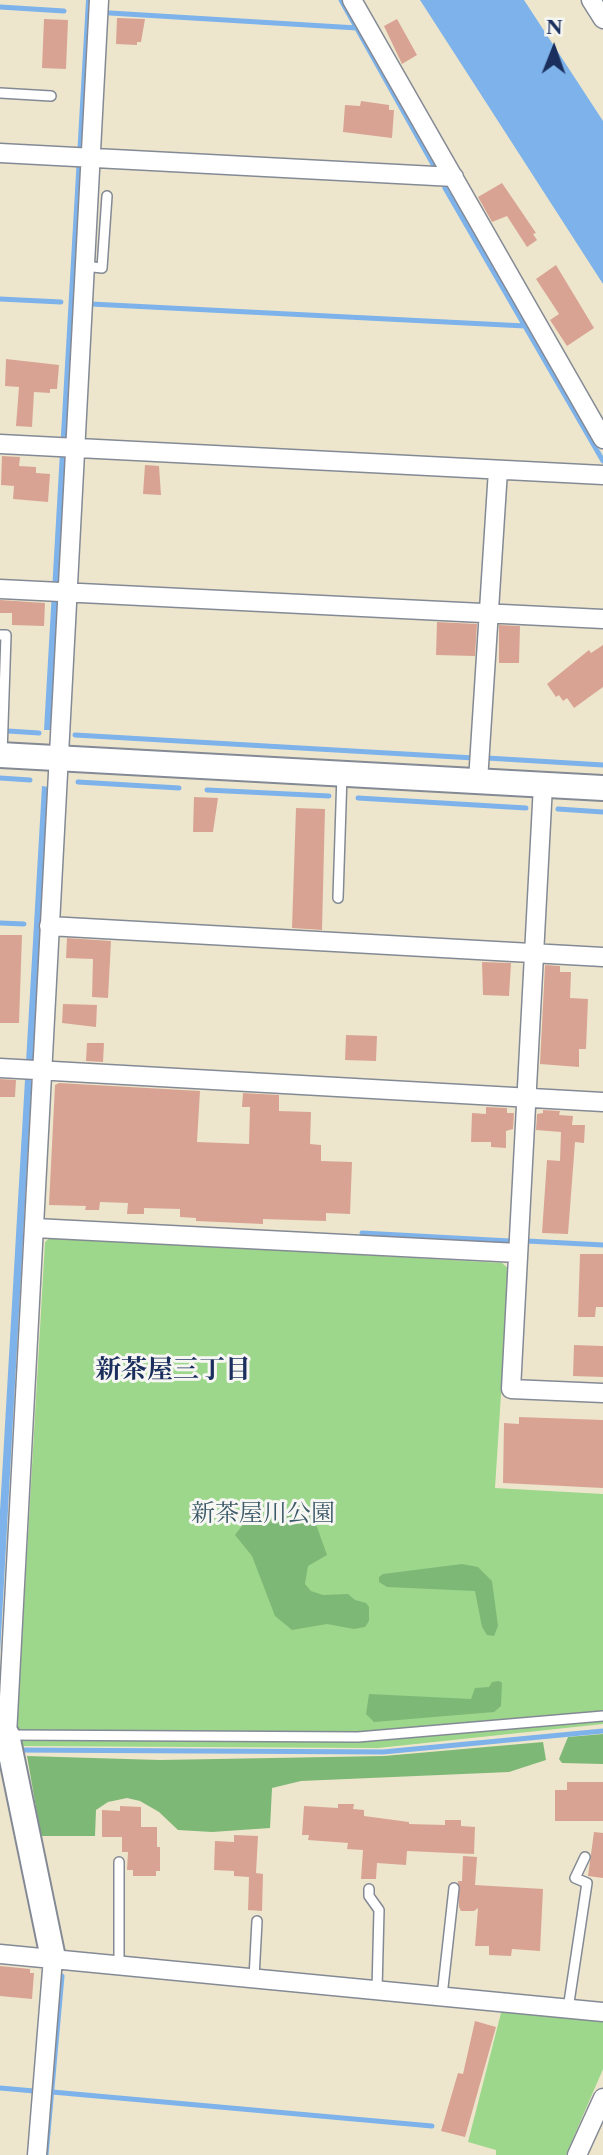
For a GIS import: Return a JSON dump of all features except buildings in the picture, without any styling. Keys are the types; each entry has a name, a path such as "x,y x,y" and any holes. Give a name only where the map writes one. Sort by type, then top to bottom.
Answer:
{"street":[{"path":"37,2155 52,1958 12,1760 4,1735 6,1629 35,1228 34,1070 49,926 58,759 59,592 66,447 83,266 83,158 99,0"},
{"path":"352,0 603,439"},
{"path":"591,0 603,19"},
{"path":"0,153 454,177"},
{"path":"0,444 603,475"},
{"path":"478,781 498,470"},
{"path":"0,589 603,619"},
{"path":"1,755 603,788"},
{"path":"543,785 512,1389 603,1393"},
{"path":"49,926 603,957"},
{"path":"0,1068 603,1102"},
{"path":"35,1228 518,1253"},
{"path":"0,1954 603,2012"},
{"path":"577,2155 603,2098"}],"lane":[{"path":"0,93 51,96"},
{"path":"83,266 102,268 107,196"},
{"path":"0,635 6,635 1,755"},
{"path":"338,898 342,774"},
{"path":"4,1735 358,1737 603,1716"},
{"path":"568,2009 587,1883 575,1878 585,1857"},
{"path":"119,1862 119,1965"},
{"path":"442,1996 454,1888"},
{"path":"369,1889 369,1895 379,1910 377,1990"},
{"path":"254,1978 257,1922"}],"green space":[{"name":"新茶屋川公園","path":"51,1237 502,1263 509,1269 495,1488 603,1494 603,1724 378,1748 21,1746 17,1727 45,1242"},
{"path":"301,1503 312,1513 327,1555 308,1566 305,1584 311,1591 323,1595 348,1594 355,1600 366,1603 369,1607 369,1621 365,1627 354,1629 327,1624 292,1630 275,1616 252,1556 235,1535 244,1523 269,1520 291,1511"},
{"path":"462,1564 478,1567 492,1581 498,1626 494,1636 487,1635 482,1627 475,1591 387,1587 379,1582 379,1577 383,1574"},
{"path":"492,1682 502,1683 501,1706 494,1712 374,1722 366,1714 369,1694 471,1699 475,1688 489,1687"},
{"path":"603,1734 603,1764 562,1763 559,1759 568,1737"},
{"path":"543,1742 546,1760 509,1772 301,1781 272,1788 270,1828 212,1832 178,1830 159,1812 140,1801 127,1798 108,1802 96,1810 95,1836 41,1836 27,1756 160,1760 384,1756"},
{"path":"502,2009 603,2018 603,2069 566,2155 496,2155 496,2150 468,2142"}],"water":[{"path":"86,0 92,0 51,730 44,730"},
{"path":"420,0 524,0 603,121 603,284"},
{"path":"42,786 48,787 0,1654 0,1511"}],"waterway":[{"path":"341,0 434,166"},
{"path":"0,7 64,11"},
{"path":"110,13 357,28"},
{"path":"445,188 603,461"},
{"path":"0,299 61,302"},
{"path":"91,304 525,326"},
{"path":"8,731 39,733"},
{"path":"75,735 474,758"},
{"path":"487,758 603,765"},
{"path":"0,778 30,780"},
{"path":"78,782 179,788"},
{"path":"207,790 329,796"},
{"path":"358,798 526,808"},
{"path":"558,809 603,812"},
{"path":"0,923 24,924"},
{"path":"362,1233 510,1241"},
{"path":"527,1241 603,1245"},
{"path":"16,1750 383,1752 603,1731"},
{"path":"46,2155 62,1976"},
{"path":"0,2088 34,2091"},
{"path":"52,2092 432,2126"}],"district":[{"name":"新茶屋三丁目","path":"173,1370"}]}
